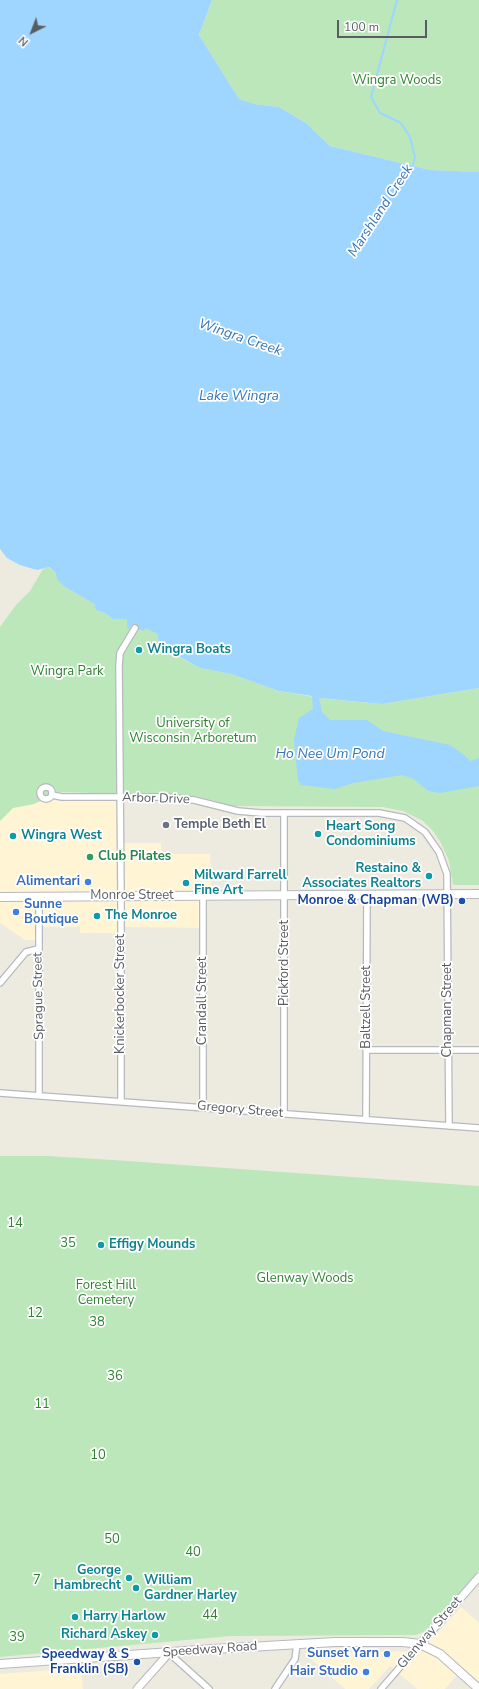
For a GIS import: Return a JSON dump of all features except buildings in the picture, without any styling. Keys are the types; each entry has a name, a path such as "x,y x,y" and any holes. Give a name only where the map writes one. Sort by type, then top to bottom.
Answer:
{"main road":[{"name":"Monroe Street","path":"0,897 479,894"},
{"name":"Speedway Road","path":"0,1664 296,1644 403,1642 420,1644"},
{"path":"420,1644 440,1654 479,1689"}],"street":[{"name":"Knickerbocker Street","path":"121,1101 120,653 135,628"},
{"name":"Arbor Drive","path":"52,795 62,797 166,797 194,800 238,811 284,813 379,813 405,818 425,832 439,852 447,874 448,895"},
{"name":"Pickford Street","path":"284,813 284,1114"},
{"name":"Baltzell Street","path":"366,895 366,1120"},
{"name":"Chapman Street","path":"448,895 449,1126"},
{"name":"Crandall Street","path":"203,896 203,1107"},
{"name":"Sprague Street","path":"39,897 39,1095"},
{"path":"0,983 26,952 38,949"},
{"path":"366,1050 479,1050"},
{"name":"Gregory Street","path":"0,1093 479,1128"},
{"name":"Glenway Street","path":"381,1689 479,1578"},
{"path":"275,1689 295,1659 296,1644"},
{"path":"137,1689 169,1653 209,1689"}],"shaded area":[{"path":"52,797 120,797 121,843 161,843 162,854 210,854 212,895 203,896 203,928 121,927 121,933 80,933 80,927 38,927 38,940 25,940 0,923 0,821 13,808 34,804"},
{"path":"461,1607 479,1623 479,1682 463,1668 445,1689 417,1689 390,1666 369,1689 345,1689 304,1653 421,1651"},
{"path":"81,1668 83,1689 0,1689 0,1674"}],"green space":[{"name":"Wingra Woods","path":"212,0 479,0 479,172 430,170 330,146 306,123 279,107 254,104 239,99 199,35"},
{"name":"University of Wisconsin Arboretum","path":"48,567 56,573 65,587 96,605 98,611 105,613 113,619 127,619 127,627 146,627 157,634 160,647 200,668 231,674 279,691 326,699 382,704 479,688 479,885 453,885 449,861 441,843 433,831 423,821 403,811 382,807 234,806 196,796 59,792 34,804 13,808 0,821 0,627 16,605 30,591 43,569"},
{"path":"0,1156 47,1156 113,1160 479,1186 479,1571 425,1631 416,1635 231,1636 0,1657"}],"water":[{"name":"Lake Wingra","path":"0,0 212,0 199,35 239,99 254,104 279,107 306,123 330,146 430,170 479,172 479,688 382,704 319,698 322,712 330,720 367,720 383,731 450,745 470,761 479,758 479,786 440,793 428,791 414,779 402,775 353,783 335,789 301,785 298,780 294,740 299,718 313,709 312,696 279,691 231,674 200,668 160,646 157,634 146,628 143,631 132,626 129,629 127,627 127,619 113,619 105,613 98,611 94,607 96,605 65,587 57,579 56,573 49,567 37,570 20,565 7,558 0,549"}],"waterway":[{"name":"Marshland Creek","path":"397,0 371,97 380,113 401,123 410,137 415,157 412,168"}],"place":[{"name":"Wingra Boats","path":"139,650"},
{"name":"Temple Beth El","path":"166,825"},
{"name":"Heart Song Condominiums","path":"318,834"},
{"name":"Wingra West","path":"13,836"},
{"name":"Club Pilates","path":"90,857"},
{"name":"Restaino & Associates Realtors","path":"429,876"},
{"name":"Alimentari","path":"88,882"},
{"name":"Milward Farrell Fine Art","path":"186,883"},
{"name":"Monroe & Chapman (WB)","path":"462,901"},
{"name":"Sunne Boutique","path":"16,912"},
{"name":"The Monroe","path":"97,916"},
{"name":"Effigy Mounds","path":"101,1245"},
{"name":"George Hambrecht","path":"129,1578"},
{"name":"William Gardner Harley","path":"136,1588"},
{"name":"Harry Harlow","path":"75,1617"},
{"name":"Richard Askey","path":"155,1635"},
{"name":"Sunset Yarn","path":"387,1654"},
{"name":"Speedway & S Franklin (SB)","path":"137,1662"},
{"name":"Hair Studio","path":"366,1672"}],"water label":[{"name":"Wingra Creek","path":"240,338"},
{"name":"Ho Nee Um Pond","path":"330,755"}],"park label":[{"name":"Wingra Park","path":"67,672"},
{"name":"14","path":"15,1224"},
{"name":"35","path":"68,1244"},
{"name":"Glenway Woods","path":"305,1279"},
{"name":"Forest Hill Cemetery","path":"106,1294"},
{"name":"12","path":"35,1314"},
{"name":"38","path":"97,1323"},
{"name":"36","path":"115,1377"},
{"name":"11","path":"42,1405"},
{"name":"10","path":"98,1456"},
{"name":"50","path":"112,1540"},
{"name":"40","path":"193,1553"},
{"name":"7","path":"37,1581"},
{"name":"44","path":"210,1616"},
{"name":"39","path":"17,1638"}]}
